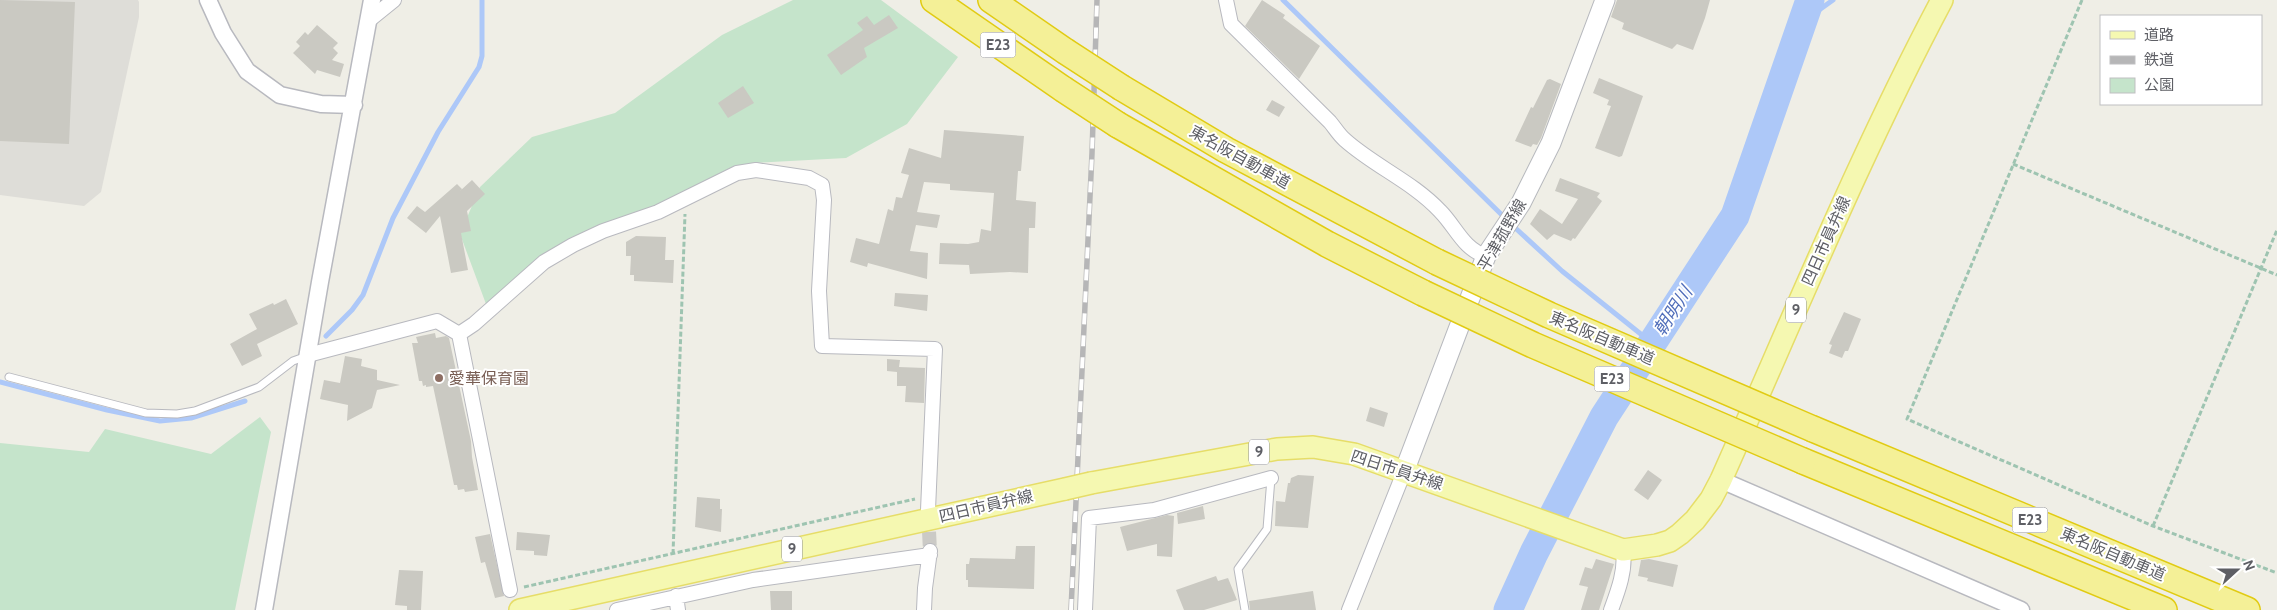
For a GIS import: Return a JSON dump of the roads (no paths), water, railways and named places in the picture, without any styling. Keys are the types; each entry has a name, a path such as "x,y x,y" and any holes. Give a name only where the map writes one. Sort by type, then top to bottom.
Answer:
{"highway":[{"name":"東名阪自動車道","path":"934,0 1118,124 1327,244 1423,293 1533,345 1803,461 2164,610"},
{"name":"東名阪自動車道","path":"991,0 1122,88 1234,155 1437,262 1549,314 1814,429 2247,610"}],"main road":[{"name":"平津菰野線","path":"1404,472 1486,256 1521,203 1551,143 1605,0"},
{"name":"四日市員弁線","path":"520,610 1091,483 1277,449 1314,448 1354,454 1623,550 1657,545 1675,538 1700,513 1711,499 1721,480 1840,208 1906,67 1942,0"}],"street":[{"path":"208,0 223,33 247,71 280,96 321,104 354,105"},
{"path":"264,610 372,0"},
{"path":"368,21 394,0"},
{"path":"1226,0 1231,24 1330,122 1344,140 1423,196 1440,210 1466,245 1475,253 1486,256"},
{"path":"459,334 474,324 544,262 603,231 658,212 737,173 756,170 810,178 822,185 824,200 819,291 822,346 935,349 928,503"},
{"path":"308,355 437,321 459,334 510,590"},
{"path":"1349,610 1404,472"},
{"path":"1085,610 1088,518 1154,510 1271,478"},
{"path":"1721,480 2021,610"},
{"path":"1610,610 1619,587 1624,558 1623,550"},
{"path":"617,610 676,596 797,572 930,553 924,610"},
{"path":"676,596 678,610"}],"lane":[{"path":"9,378 146,413 177,414 195,411 259,388 293,361 308,355"},
{"path":"1245,610 1238,569 1267,529 1271,478"}],"waterway":[{"path":"326,336 352,310 363,295 393,218 438,132 479,67 482,56 482,0"},
{"path":"1283,0 1505,218"},
{"name":"朝明川","path":"1508,610 1534,553 1604,417 1735,216 1810,0"},
{"path":"1801,23 1833,0"},
{"path":"1511,224 1562,271 1652,343"},
{"path":"0,382 107,410 160,421 191,418 245,401"}],"tunnel":[{"path":"928,511 930,551"}],"railway":[{"path":"1071,610 1092,153 1097,0"}],"place":[{"name":"愛華保育園","path":"439,378"}]}
